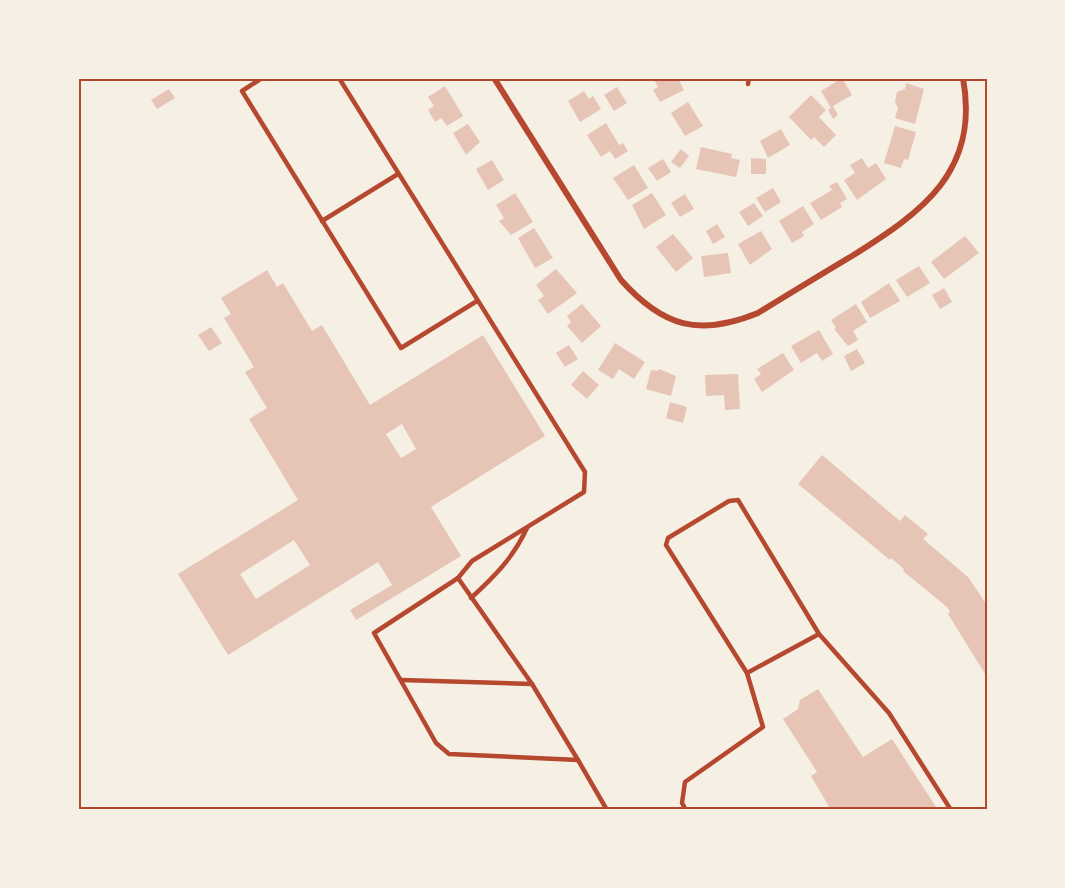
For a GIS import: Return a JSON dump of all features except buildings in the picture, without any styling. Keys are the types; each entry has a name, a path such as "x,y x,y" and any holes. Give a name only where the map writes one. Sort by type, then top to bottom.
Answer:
{"street":[{"path":"494,78 621,280 642,304 669,320 706,326 734,323 758,313 901,225 928,202 951,171 964,136 967,98 963,78"}],"lane":[{"path":"262,78 242,91 401,348 477,301"},
{"path":"339,78 585,472 584,492 472,561 458,578 374,633 436,743 449,754 578,760"},
{"path":"322,221 399,174"},
{"path":"686,810 682,803 685,782 763,727 747,673 666,545 668,538 729,501 738,500 819,634 889,713 951,810"},
{"path":"471,598 504,568 518,548 527,527"},
{"path":"458,578 532,684 607,810"},
{"path":"747,673 819,634"},
{"path":"401,680 532,684"}]}
